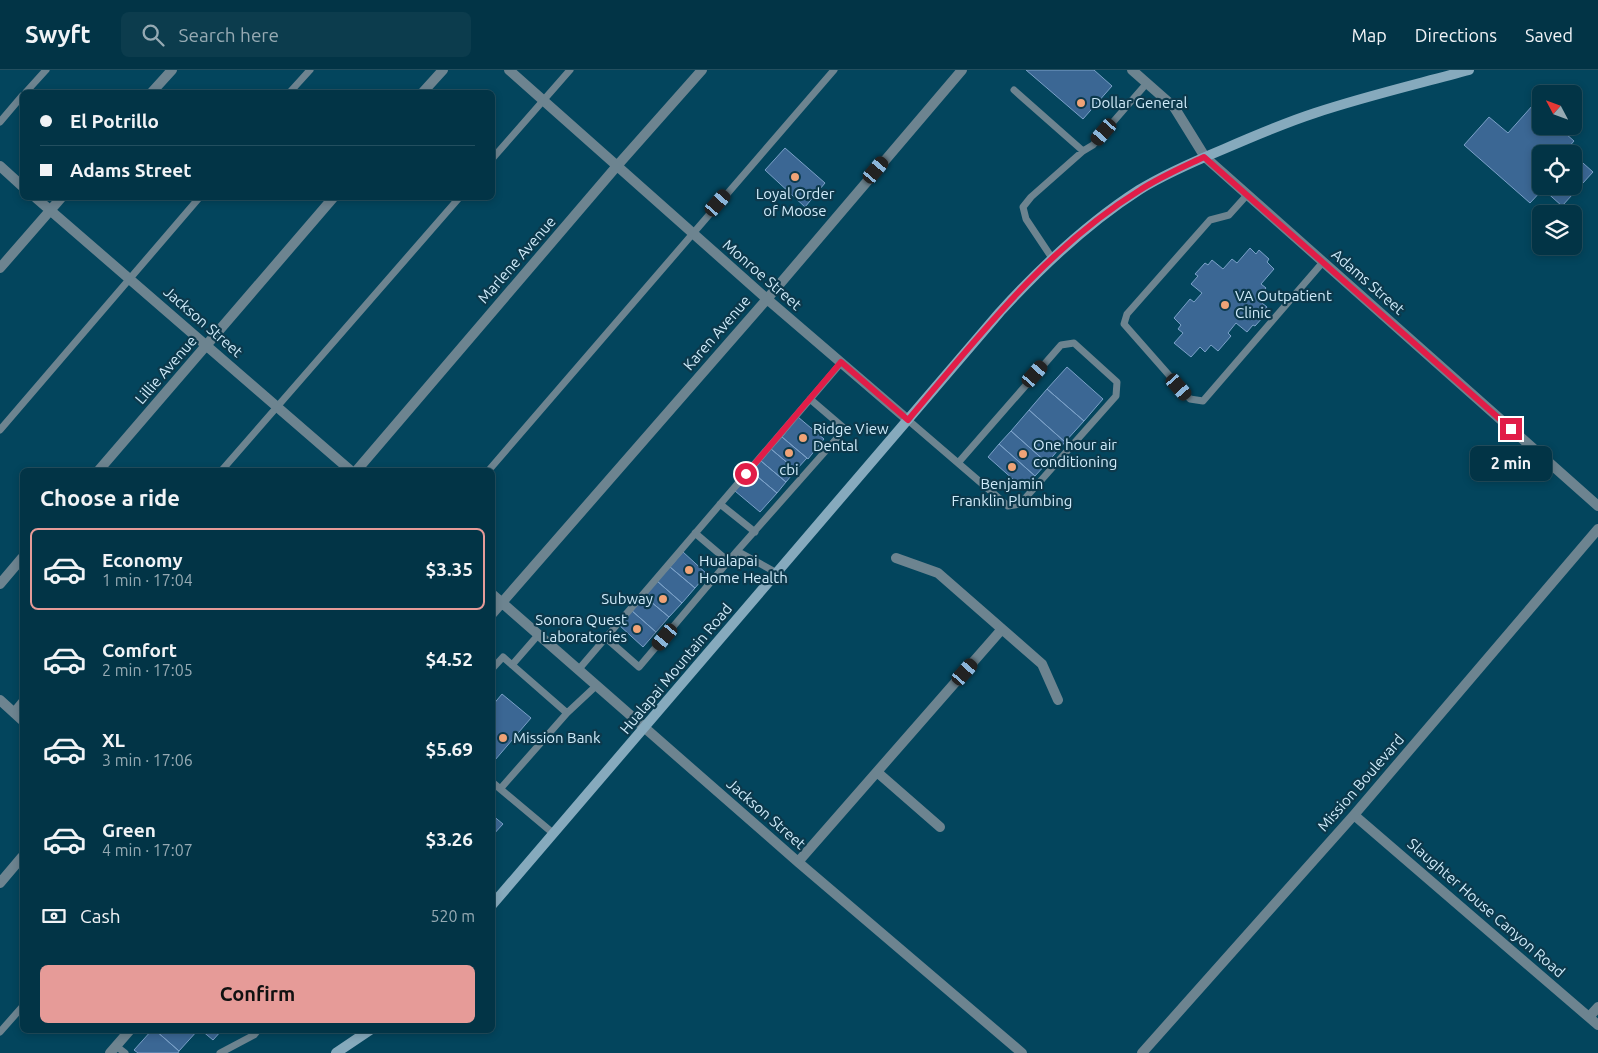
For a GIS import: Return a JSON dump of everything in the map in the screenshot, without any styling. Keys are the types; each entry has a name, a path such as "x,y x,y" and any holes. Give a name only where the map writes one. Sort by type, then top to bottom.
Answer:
{"main road":[{"name":"Hualapai Mountain Road","path":"495,902 646,728 1000,312 1052,258 1097,220 1140,190 1204,157 1315,113 1468,70"},
{"path":"336,1053 365,1033"}],"street":[{"path":"154,90 172,70"},
{"path":"426,90 443,70"},
{"name":"Monroe Street","path":"509,70 766,299 908,420"},
{"name":"Marlene Avenue","path":"358,468 616,167 702,70"},
{"name":"Karen Avenue","path":"495,610 962,70"},
{"name":"Adams Street","path":"1132,70 1174,107 1204,157 1598,506"},
{"path":"0,166 20,184"},
{"name":"Jackson Street","path":"38,200 348,468"},
{"path":"0,268 59,200"},
{"name":"Lillie Avenue","path":"101,468 331,200"},
{"name":"Mission Boulevard","path":"1142,1053 1354,815 1598,530"},
{"path":"896,558 938,573 1042,664 1058,700"},
{"path":"0,584 20,560"},
{"name":"Jackson Street","path":"495,596 798,862 1022,1053"},
{"path":"798,862 1002,629"},
{"path":"0,700 20,718"},
{"path":"877,772 940,827"},
{"name":"Slaughter House Canyon Road","path":"1354,815 1598,1025"},
{"path":"0,883 20,859"},
{"path":"1589,1017 1598,1007"},
{"path":"113,1049 127,1033"}],"lane":[{"path":"28,90 46,70"},
{"path":"292,90 310,70"},
{"path":"495,156 570,70"},
{"path":"491,468 834,70"},
{"path":"1052,258 1026,220 1023,207 1031,197 1083,150 1093,145 1147,83"},
{"path":"1014,90 1083,150"},
{"path":"0,122 20,98"},
{"path":"1247,196 1229,215 1210,220 1127,314 1125,319 1124,324 1190,399 1203,401 1323,262"},
{"path":"0,430 197,200"},
{"path":"224,468 457,200"},
{"path":"908,420 958,463 1008,506 1020,504 1116,396 1117,382 1074,342 1061,344 958,463"},
{"path":"578,669 841,362"},
{"path":"606,638 639,667 845,429 810,399"},
{"path":"720,504 755,532"},
{"path":"695,533 729,562"},
{"path":"737,552 777,573"},
{"path":"512,665 539,634"},
{"path":"495,666 503,657 567,713"},
{"path":"501,788 567,713 596,685"},
{"path":"13,712 20,703"},
{"path":"495,783 554,834"},
{"path":"0,1032 20,1009"},
{"path":"220,1053 255,1033"},
{"path":"113,1049 125,1053"}],"building":[{"name":"Dollar General","path":"1026,70 1094,70 1112,86 1083,119"},
{"path":"1532,106 1532,135 1567,135 1574,141 1570,145 1532,145 1532,195 1537,195 1530,203 1464,145 1489,117 1508,133"},
{"name":"Loyal Order of Moose","path":"785,148 825,183 805,207 765,170"},
{"path":"1582,162 1593,172 1582,184"},
{"path":"1550,195 1572,195 1561,205"},
{"name":"VA Outpatient Clinic","path":"1250,248 1256,254 1259,250 1269,259 1267,262 1274,269 1261,284 1266,288 1257,299 1267,307 1262,314 1264,316 1247,332 1236,323 1228,333 1231,336 1218,351 1211,345 1205,352 1200,347 1191,357 1174,343 1183,333 1178,329 1181,325 1174,318 1190,299 1194,302 1202,293 1191,284 1198,276 1195,274 1205,263 1208,265 1212,260 1223,269 1232,259 1237,263"},
{"path":"1067,367 1103,399 1084,421 1047,389"},
{"path":"1047,389 1084,421 1065,442 1029,410"},
{"path":"1029,410 1065,442 1047,463 1011,431"},
{"name":"Ridge View Dental","path":"798,417 824,439 808,459 782,437"},
{"name":"One hour air conditioning","path":"1011,431 1047,463 1035,476 999,444"},
{"name":"cbi","path":"782,437 807,458 796,470 771,449"},
{"name":"Benjamin Franklin Plumbing","path":"999,444 1035,476 1024,489 988,457"},
{"path":"771,449 796,470 786,482 761,461"},
{"path":"761,461 786,482 777,493 752,472"},
{"path":"752,472 777,493 760,512 735,491"},
{"name":"Hualapai Home Health","path":"683,552 707,574 695,588 670,567"},
{"path":"670,567 695,588 682,603 657,581"},
{"name":"Subway","path":"657,581 682,603 669,617 644,596"},
{"path":"644,596 669,617 656,632 631,610"},
{"name":"Sonora Quest Laboratories","path":"631,610 656,632 643,647 619,625"},
{"name":"Mission Bank","path":"502,694 531,718 495,760 495,702"},
{"path":"495,817 503,824 495,833"},
{"path":"149,1033 158,1033 179,1051 178,1053 138,1053 134,1050"},
{"path":"158,1033 195,1033 179,1051"},
{"path":"205,1033 219,1033 213,1040"}],"place":[{"name":"Dollar General","path":"1081,103"},
{"name":"Loyal Order of Moose","path":"795,177"},
{"name":"VA Outpatient Clinic","path":"1225,305"},
{"name":"Ridge View Dental","path":"803,438"},
{"name":"cbi","path":"789,453"},
{"name":"One hour air conditioning","path":"1023,454"},
{"name":"Benjamin Franklin Plumbing","path":"1012,467"},
{"name":"Hualapai Home Health","path":"689,570"},
{"name":"Subway","path":"663,599"},
{"name":"Sonora Quest Laboratories","path":"637,629"},
{"name":"Mission Bank","path":"503,738"}],"route":[{"path":"746,474 841,362 908,420 1000,312 1033,276 1065,246 1097,220 1140,190 1204,157 1511,429"}]}
